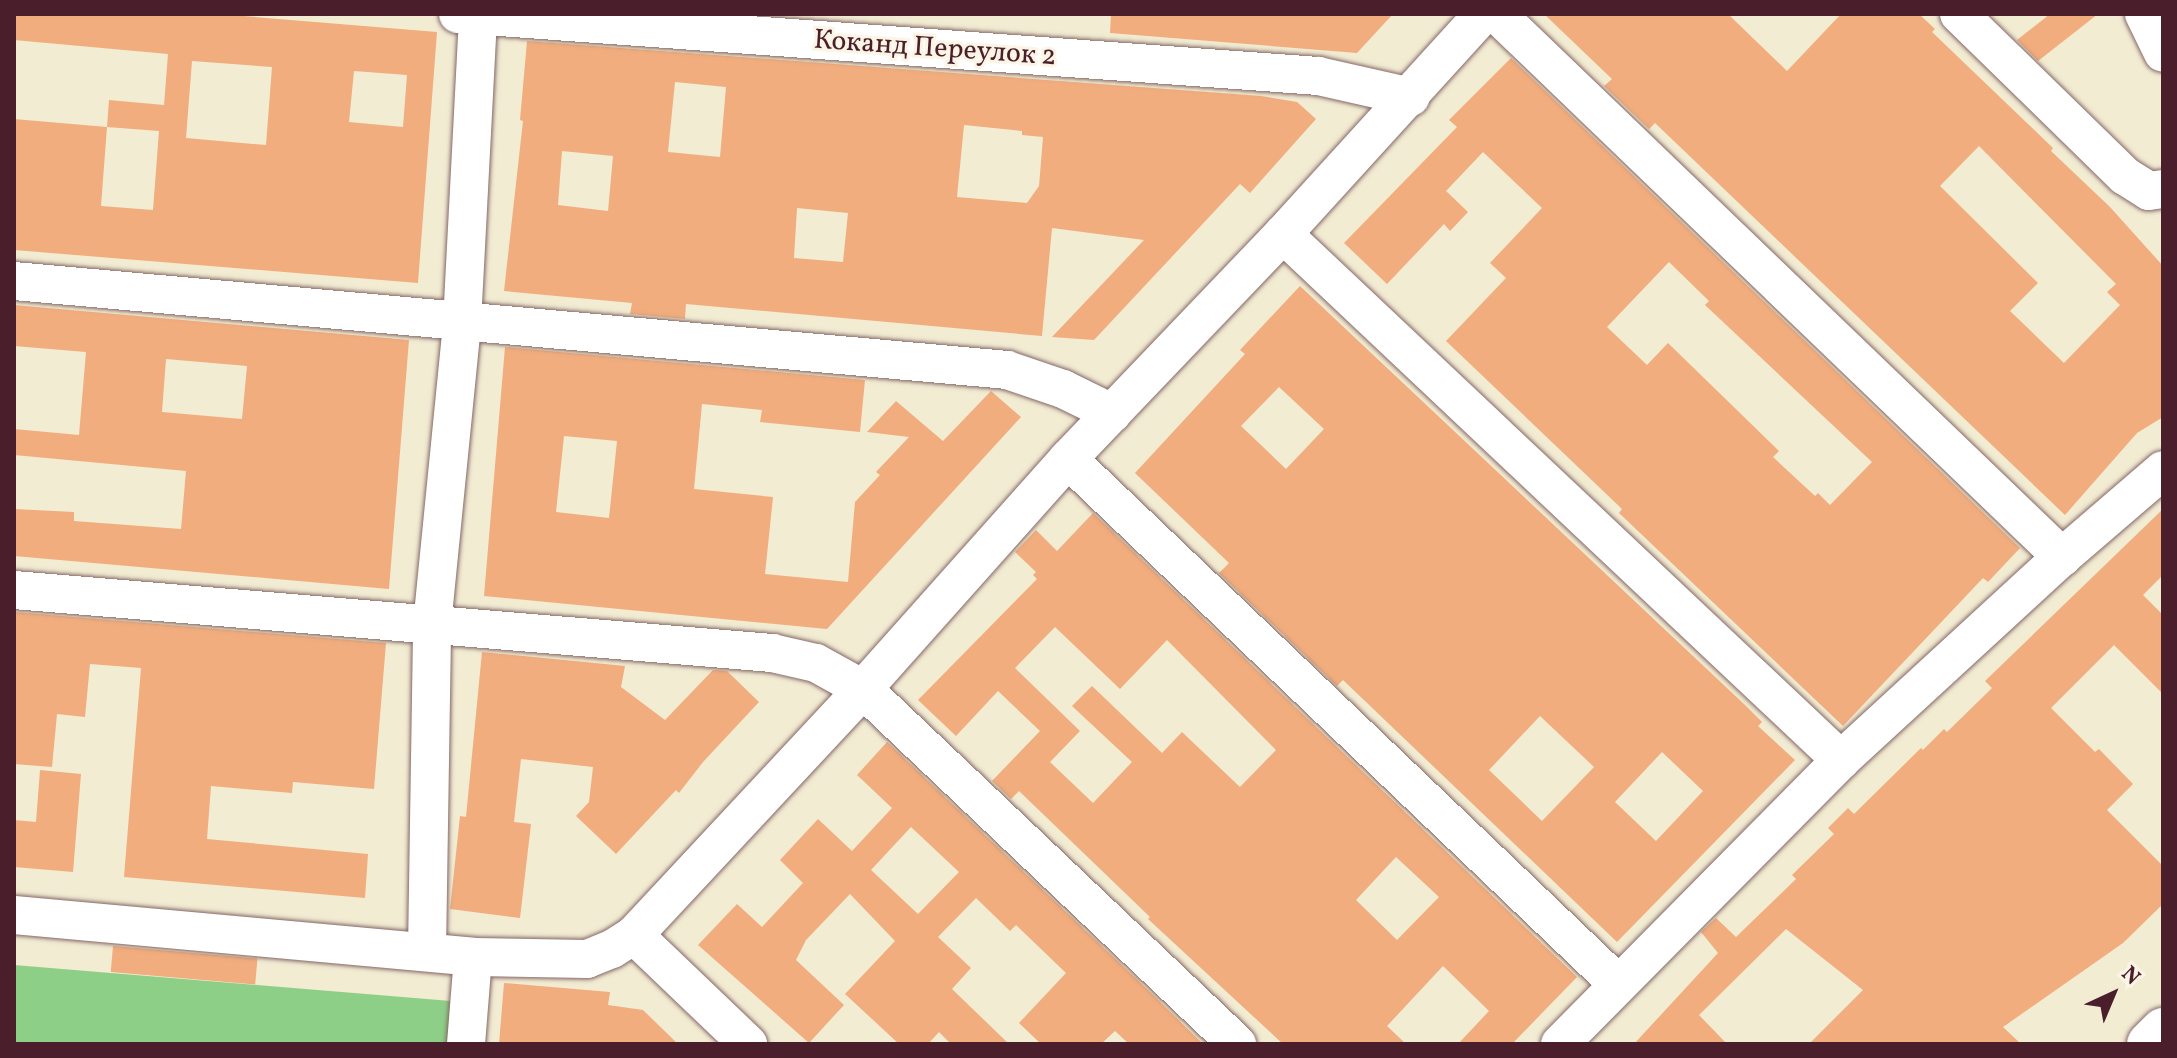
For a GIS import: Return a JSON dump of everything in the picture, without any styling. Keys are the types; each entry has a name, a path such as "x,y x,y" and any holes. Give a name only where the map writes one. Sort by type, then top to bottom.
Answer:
{"main road":[{"path":"2149,1044 2163,1030"}],"street":[{"path":"14,915 473,957 587,959 600,956 634,935 863,689 1068,459 1411,97 1483,14"},
{"path":"1497,14 2062,557"},
{"path":"1959,14 2125,176 2149,191 2163,189"},
{"path":"2144,14 2163,53"},
{"path":"427,951 432,625 462,323 471,15"},
{"name":"Коканд Πереулок 2","path":"471,15 1318,76 1411,97"},
{"path":"1283,234 1841,760"},
{"path":"14,281 1007,370 1063,389 1112,413"},
{"path":"1068,459 1618,984"},
{"path":"1560,1044 1841,760 2062,557 2163,470"},
{"path":"14,590 772,653 816,663 863,689 1237,1044"},
{"path":"634,935 748,1044"},
{"path":"466,1044 473,957"}],"green space":[{"path":"14,965 451,1001 448,1044 14,1044"}],"building":[{"path":"14,14 219,14 437,32 418,283 14,250 14,119 107,127 109,100 164,105 168,54 14,40","holes":["192,61 272,67 266,145 186,138","354,71 407,75 403,127 349,122","107,127 159,131 153,210 101,206"]},
{"path":"1111,14 1393,14 1357,53 1110,33"},
{"path":"1544,14 1728,14 1787,71 1841,14 1919,14 1935,29 1932,32 2053,148 2051,151 2110,207 2163,266 2163,417 2137,433 2065,515 1655,123 1649,129 1604,86 1612,79","holes":["1979,146 2116,284 2107,292 2120,305 2064,363 2010,311 2038,283 1940,186"]},
{"path":"2050,14 2098,14 2038,61 2017,40"},
{"path":"527,41 1261,96 1297,102 1316,119 1250,193 1240,184 1094,340 1052,337 1144,240 1052,228 1042,336 686,304 685,319 630,314 632,303 504,291 523,121 520,120","holes":["675,82 726,87 720,157 668,152","964,125 1022,131 1022,135 1043,137 1039,186 1027,203 957,197","562,151 613,156 608,211 558,205","797,208 848,213 843,262 794,258"]},
{"path":"1511,58 2020,548 1988,582 1983,578 1843,726 1619,513 1622,509 1446,341 1506,278 1490,263 1542,208 1483,152 1446,191 1468,212 1450,231 1444,224 1387,284 1344,243 1457,127 1449,120","holes":["1669,262 1709,301 1705,305 1872,462 1830,505 1818,493 1815,496 1773,457 1779,451 1668,343 1647,365 1607,327"]},
{"path":"1300,286 1745,705 1762,722 1758,726 1795,760 1617,942 1343,680 1337,686 1219,573 1229,563 1135,473 1245,354 1240,350","holes":["1279,387 1324,429 1286,469 1241,426","1540,716 1594,767 1542,821 1489,770","1662,752 1703,791 1656,841 1615,802"]},
{"path":"14,305 409,340 389,589 14,556 14,509 74,512 74,521 181,529 186,471 14,455 14,429 79,435 86,352 14,346","holes":["166,359 247,366 242,419 162,412"]},
{"path":"505,347 865,380 860,432 760,422 762,410 702,404 694,489 773,497 765,574 848,582 855,502 880,475 876,472 909,437 867,432 896,401 943,441 991,391 1021,417 827,629 484,596","holes":["564,436 617,441 609,518 556,512"]},
{"path":"2163,509 2163,575 2143,595 2163,615 2163,694 2114,645 2051,708 2095,752 2099,749 2133,784 2107,810 2163,866 2163,904 2123,943 2003,1027 2021,1044 1809,1044 1863,990 1786,929 1699,1015 1727,1044 1634,1044 1718,953 1701,932 1716,918 1736,937 1796,879 1792,875 1834,834 1828,828 1848,808 1854,814 1921,748 1923,750 1944,729 1947,732 1992,688 1985,681"},
{"path":"1093,513 1577,977 1512,1044 1458,1044 1489,1011 1443,966 1387,1026 1406,1044 1283,1044 1148,919 1150,917 1019,791 1011,799 992,781 1040,731 998,691 956,736 918,700 1037,579 1033,575 1036,572 1015,552 1036,530 1057,551","holes":["1055,627 1120,689 1167,640 1276,750 1240,787 1182,732 1162,753 1092,686 1072,706 1132,762 1093,803 1050,762 1080,731 1015,668","1396,857 1439,897 1397,940 1356,900"]},
{"path":"14,612 386,643 374,789 293,782 292,793 211,786 207,839 368,854 365,898 124,877 141,668 90,664 85,717 57,714 52,767 14,764"},
{"path":"482,652 625,666 621,687 665,720 713,670 727,671 759,702 703,762 679,793 676,790 616,854 576,816 589,802 593,767 521,759 514,822 531,824 520,918 450,909 460,816 466,817"},
{"path":"887,742 1203,1044 1129,1044 1115,1031 1101,1044 1041,1044 1019,1023 1066,973 1016,925 1010,931 976,898 938,937 971,968 952,989 1009,1044 951,1044 939,1032 928,1044 899,1044 845,994 895,941 850,894 806,940 796,960 844,1005 809,1043 698,945 737,904 762,927 803,883 780,860 818,819 852,851 892,808 857,775","holes":["911,827 959,872 918,914 871,870"]},
{"path":"40,770 81,774 73,872 14,867 14,820 36,822"},
{"path":"113,946 257,959 255,985 111,972"},
{"path":"504,983 610,992 608,1005 643,1010 678,1044 499,1044"}]}
